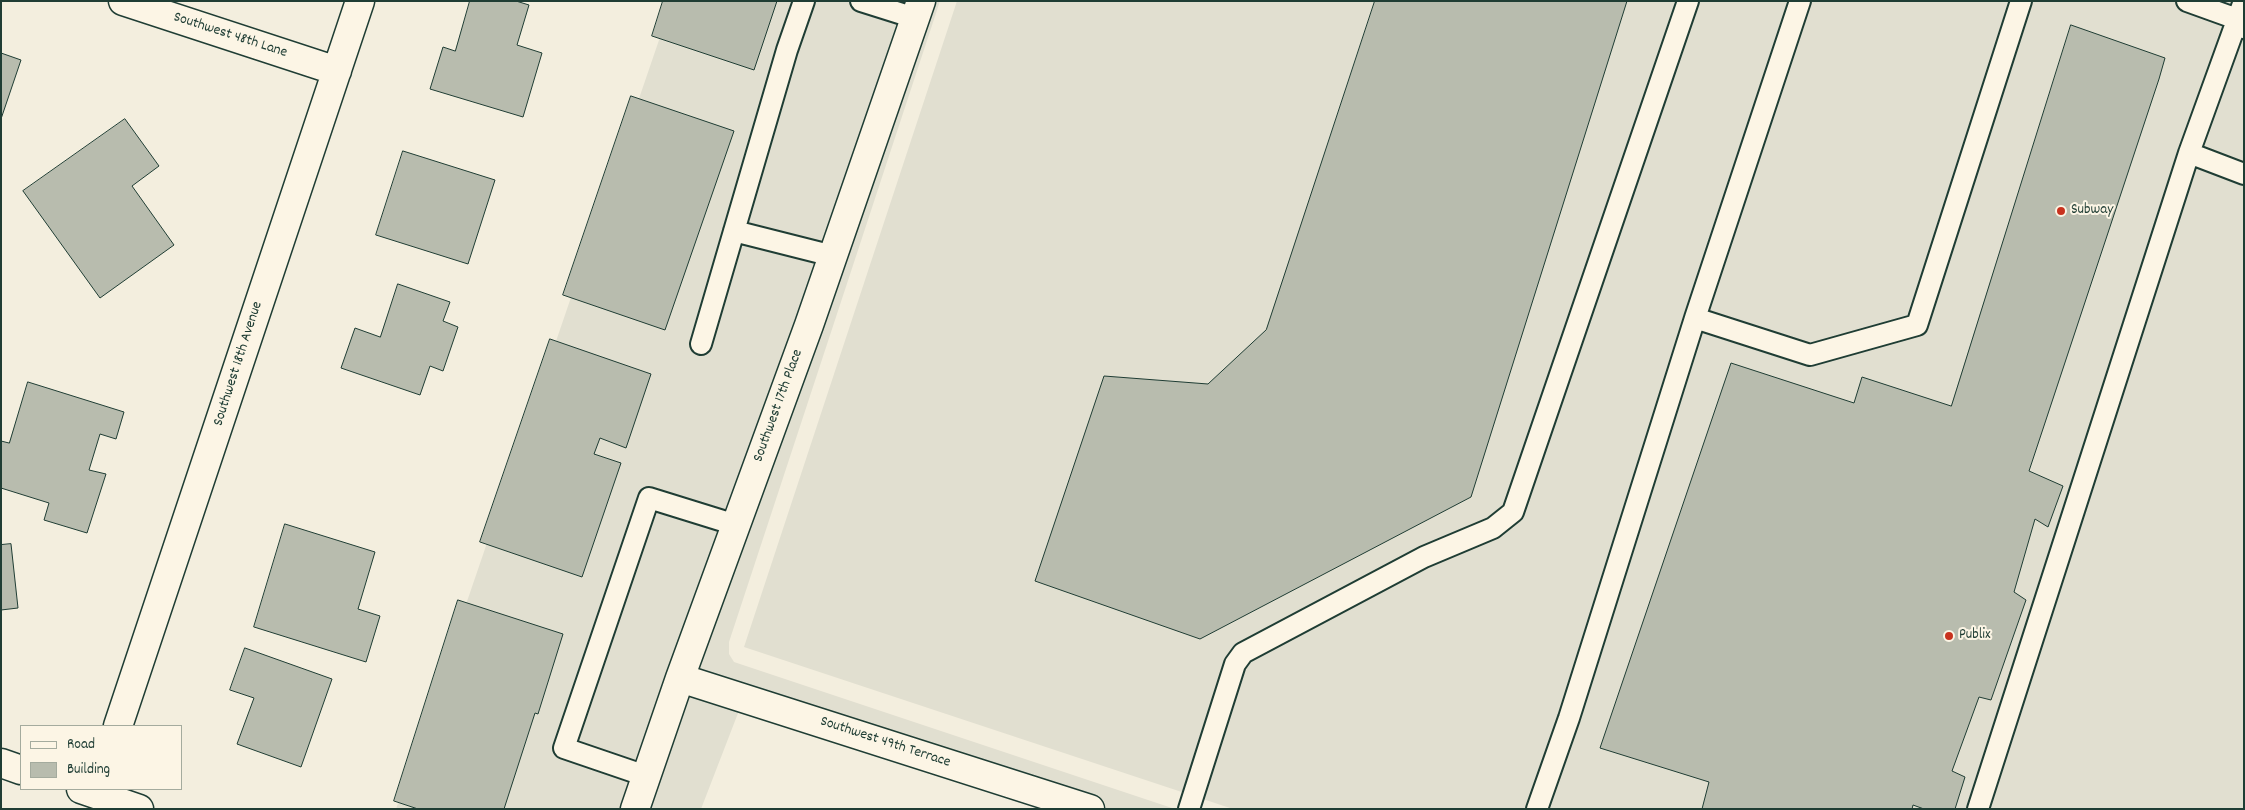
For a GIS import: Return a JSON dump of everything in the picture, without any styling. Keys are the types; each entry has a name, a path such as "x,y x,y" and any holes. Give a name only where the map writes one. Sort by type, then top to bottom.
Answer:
{"street":[{"name":"Southwest 48th Lane","path":"123,1 337,70"},
{"name":"Southwest 18th Avenue","path":"118,725 360,1"},
{"name":"Southwest 17th Place","path":"635,809 918,10"},
{"name":"Southwest 49th Terrace","path":"680,678 1090,809"},
{"path":"1,763 20,770"},
{"path":"92,790 139,809"}],"lane":[{"path":"701,344 787,50 804,1"},
{"path":"861,1 918,10"},
{"path":"1189,809 1235,664 1243,653 1424,557 1493,528 1513,512 1688,1"},
{"path":"1537,809 1569,718 1695,318 1800,1"},
{"path":"1695,318 1810,355 1917,325 2021,1"},
{"path":"1978,809 2189,153 2242,16 2188,1"},
{"path":"2189,153 2244,174"},
{"path":"734,231 832,256"},
{"path":"646,776 564,748 649,498 736,525"}],"shaded area":[{"path":"661,1 940,1 729,642 729,654 734,662 1175,809 1066,809 740,708 701,809 396,809 671,5"},
{"path":"957,1 2244,1 2244,809 1233,809 744,647"}],"building":[{"path":"470,1 516,1 529,5 517,45 542,53 523,117 430,89 443,47 455,51"},
{"path":"663,1 777,1 754,70 652,36"},
{"path":"1375,1 1627,1 1471,497 1200,639 1035,581 1104,376 1208,384 1266,330"},
{"path":"2071,25 2165,58 2029,471 2063,486 2048,527 2035,519 2014,592 2026,600 1991,700 1979,697 1952,771 1965,777 1955,809 1924,809 1913,805 1912,809 1702,809 1709,782 1600,748 1731,363 1854,403 1862,377 1951,406"},
{"path":"1,53 21,60 1,119"},
{"path":"631,96 734,131 665,330 563,295"},
{"path":"125,119 159,166 132,186 174,245 100,298 23,191"},
{"path":"403,151 495,180 468,264 376,235"},
{"path":"398,284 450,302 443,321 458,327 443,371 430,366 420,395 341,368 355,328 380,337"},
{"path":"550,339 651,374 626,448 600,438 594,454 621,463 582,577 480,542"},
{"path":"28,382 124,412 116,439 100,434 89,470 106,474 87,533 44,520 49,503 1,488 1,441 9,443"},
{"path":"285,524 375,552 358,609 380,616 366,662 254,627"},
{"path":"11,544 18,608 1,610 1,545"},
{"path":"458,600 563,634 538,714 535,713 504,809 418,809 394,801"},
{"path":"245,648 332,679 301,767 237,744 254,698 230,690"}],"place":[{"name":"Subway","path":"2061,211"},
{"name":"Publix","path":"1949,636"}]}
